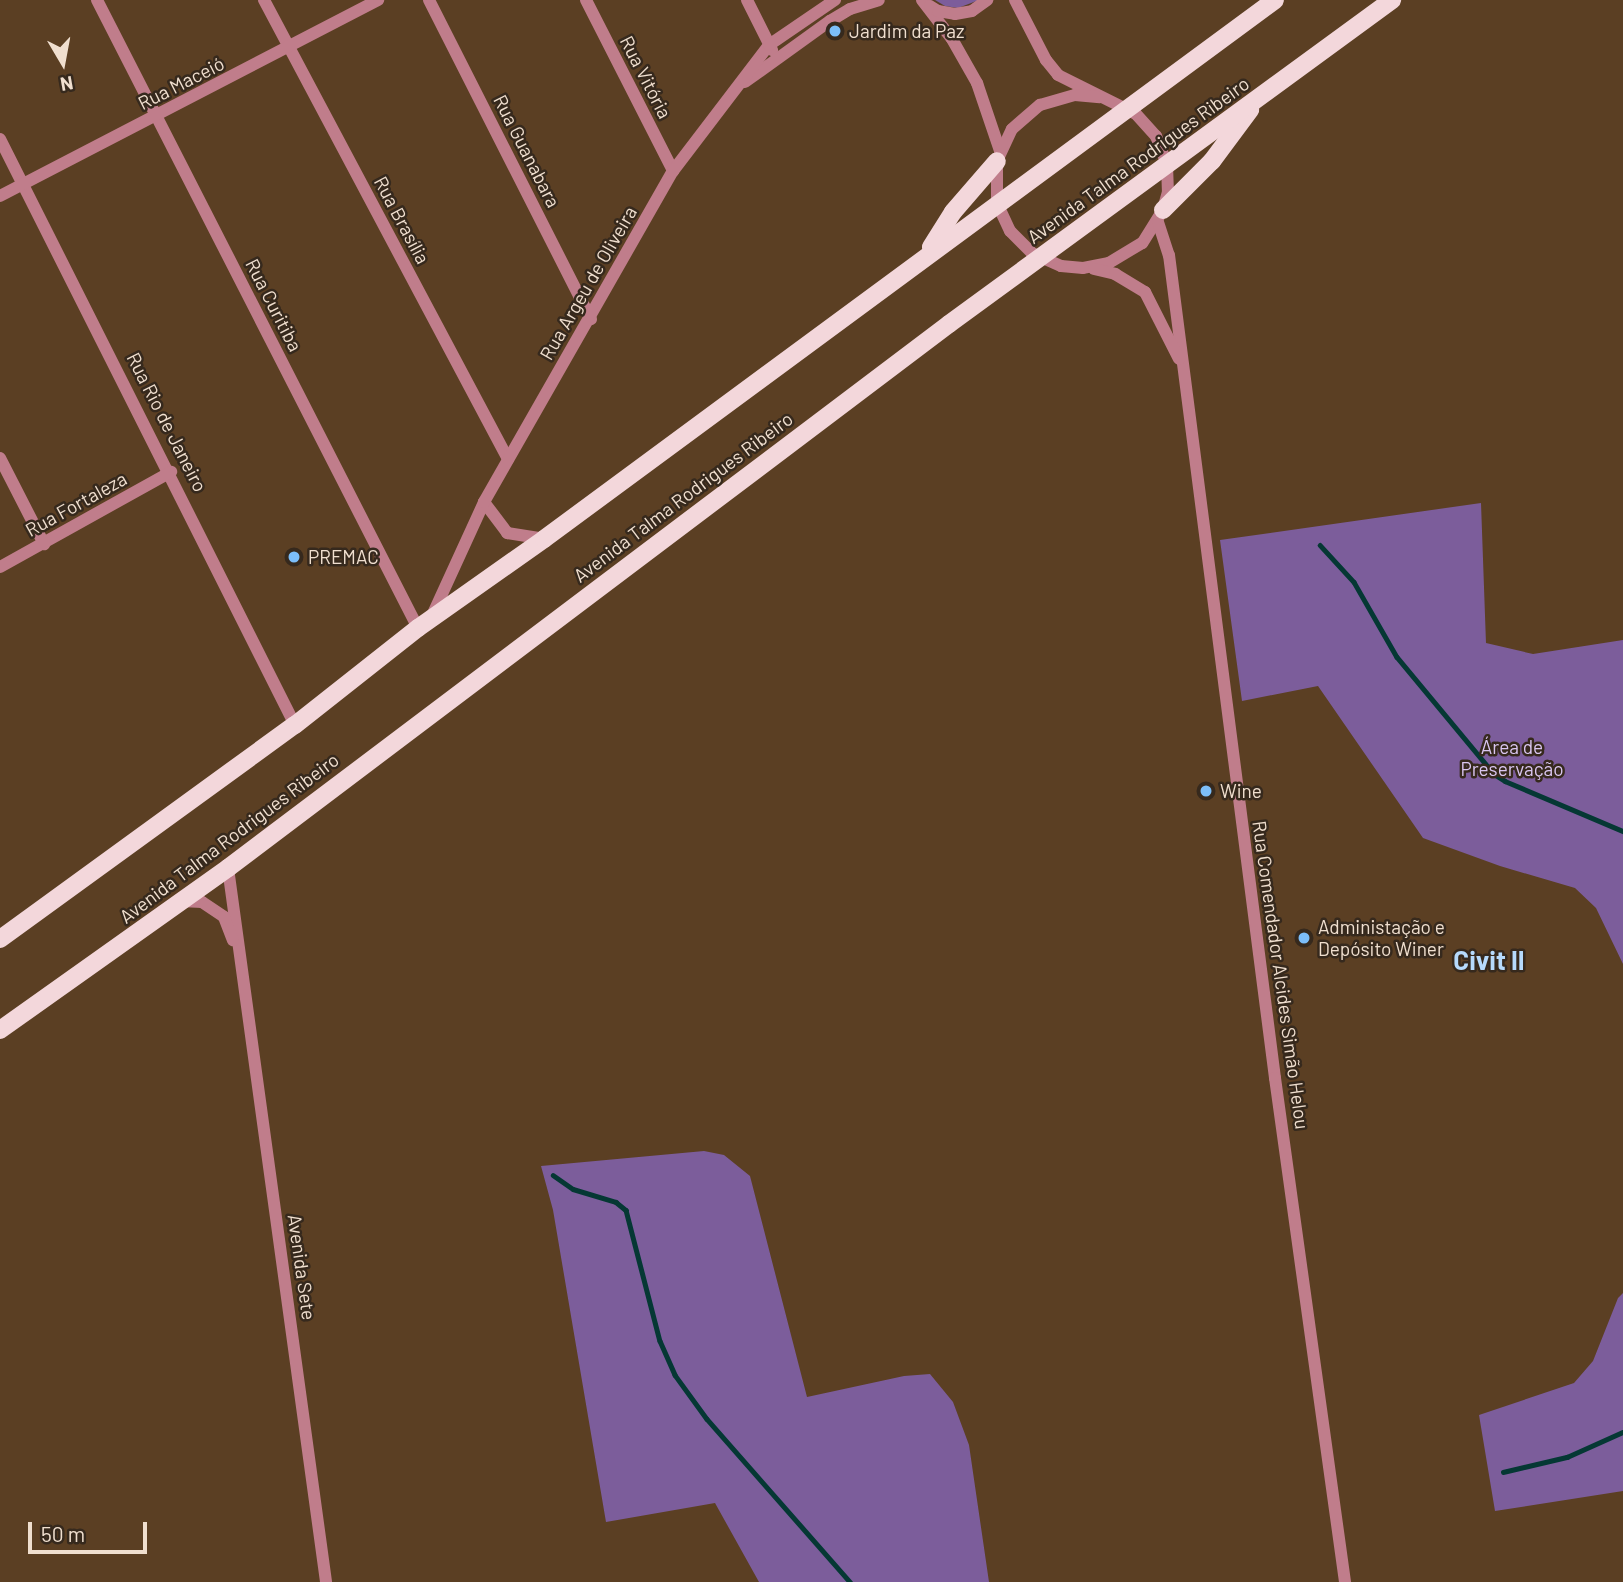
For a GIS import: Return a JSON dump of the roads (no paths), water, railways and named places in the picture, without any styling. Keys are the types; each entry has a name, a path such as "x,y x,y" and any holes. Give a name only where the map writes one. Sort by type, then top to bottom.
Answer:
{"main road":[{"path":"0,939 296,725 424,623 544,539 1275,0"},
{"name":"Avenida Talma Rodrigues Ribeiro","path":"0,1030 228,868 518,646 1392,0"},
{"path":"1161,216 1212,161 1262,95"},
{"path":"927,254 953,212 998,156"}],"street":[{"name":"Rua Curitiba","path":"97,0 424,623"},
{"name":"Rua Brasília","path":"264,0 508,458"},
{"name":"Rua Maceió","path":"0,196 289,49 378,0"},
{"name":"Rua Guanabara","path":"429,0 591,319"},
{"name":"Rua Vitória","path":"586,0 673,171"},
{"path":"747,0 776,60"},
{"name":"Rua Argeu de Oliveira","path":"424,623 508,458 591,319 673,171 769,45 835,0"},
{"path":"733,90 830,21 850,9 879,0"},
{"path":"923,1 938,11 955,14 972,10 987,0"},
{"path":"1015,0 1046,60 1058,75 1127,108 1150,128 1161,146 1167,165 1168,192 1161,216 1132,251 1109,263 1083,268"},
{"path":"923,1 952,39 977,83 991,118 998,156 997,203 1010,231 1024,246 1041,258"},
{"path":"998,156 1012,129 1040,106 1075,95 1100,97"},
{"name":"Rua Rio de Janeiro","path":"0,139 171,472 296,725"},
{"name":"Rua Comendador Alcides Simão Helou","path":"1161,216 1185,372 1275,1078 1345,1582"},
{"name":"Rua Comendador Alcides Simão Helou","path":"1041,258 1061,266 1115,274 1145,292 1185,372"},
{"path":"0,458 44,544"},
{"name":"Rua Fortaleza","path":"0,567 171,472"},
{"path":"484,502 507,533 544,539"},
{"name":"Avenida Sete","path":"228,868 326,1582"},
{"name":"Avenida Sete","path":"181,901 202,902 224,917 240,956"}],"waterway":[{"path":"1320,545 1354,582 1397,657 1494,774 1623,831"},
{"path":"553,1175 573,1189 616,1202 626,1210 660,1341 675,1375 707,1419 850,1582"},
{"path":"1503,1472 1567,1457 1623,1432"}],"place":[{"name":"Jardim da Paz","path":"835,31"},
{"name":"PREMAC","path":"294,557"},
{"name":"Wine","path":"1206,791"},
{"name":"Administação e Depósito Winer","path":"1304,938"}],"district":[{"name":"Civit II","path":"1489,960"}],"park label":[{"name":"Área de Preservação","path":"1512,758"}]}
